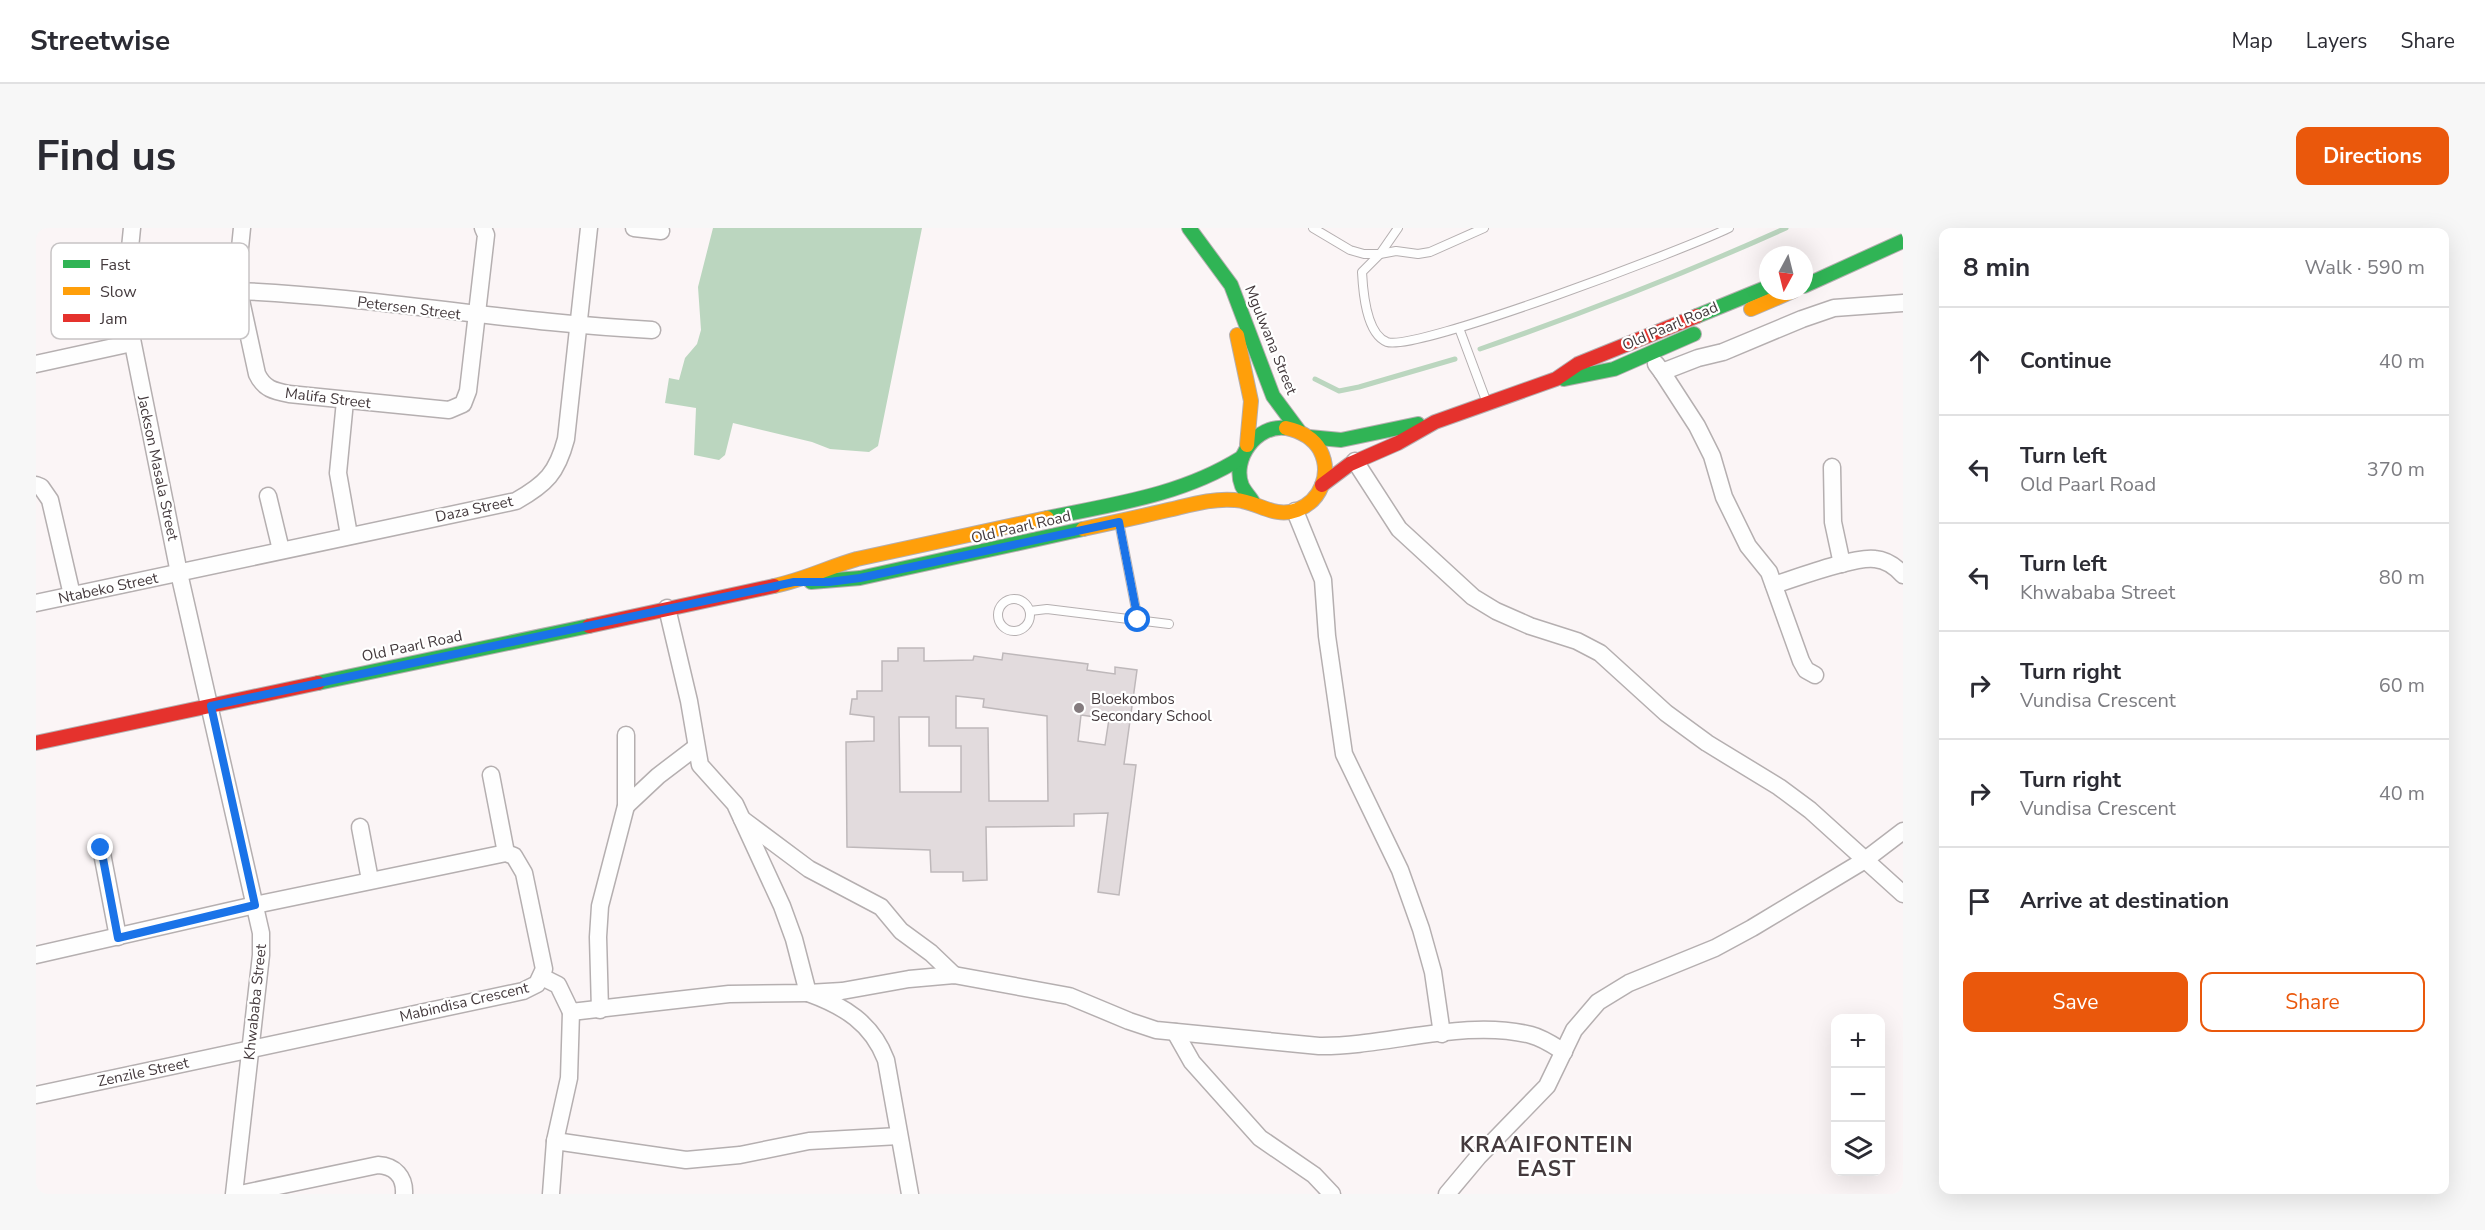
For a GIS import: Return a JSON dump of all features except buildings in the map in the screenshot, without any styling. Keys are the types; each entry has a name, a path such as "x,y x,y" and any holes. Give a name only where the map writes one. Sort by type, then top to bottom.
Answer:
{"main road":[{"name":"Mgulwana Street","path":"1188,228 1212,262 1222,271 1239,303 1273,396 1304,434"},
{"path":"1813,267 1887,233"},
{"path":"1813,282 1903,242"},
{"name":"Mgulwana Street","path":"1212,262 1236,332 1251,401 1244,452"},
{"name":"Old Paarl Road","path":"36,743 794,582 829,567 856,559 1115,504 1194,484 1222,471 1267,430 1283,428 1341,440 1435,422 1556,379 1585,361 1759,291"},
{"name":"Old Paarl Road","path":"1741,314 1773,300"},
{"name":"Old Paarl Road","path":"1556,379 1591,376 1710,327"},
{"name":"Old Paarl Road","path":"794,582 829,582 860,578 1119,522 1199,502 1226,499 1253,502 1270,511 1283,513 1295,511 1312,501 1322,485 1339,471 1355,461 1408,438 1435,422"},
{"path":"1304,434 1320,451 1323,459 1322,485"},
{"path":"1244,452 1241,482 1245,493 1253,502"}],"street":[{"name":"Jackson Masala Street","path":"130,243 132,228"},
{"name":"Malifa Street","path":"240,243 242,228"},
{"path":"477,315 486,235 483,228"},
{"name":"Daza Street","path":"179,573 516,501 544,483 556,469 566,439 589,228"},
{"path":"634,228 661,231"},
{"name":"Petersen Street","path":"249,292 366,302 578,326 652,330"},
{"path":"1662,372 1698,358 1723,352 1834,308 1903,303"},
{"name":"Malifa Street","path":"249,337 257,374 263,385 272,390 345,401 449,410 463,404 468,391 477,315"},
{"name":"Jackson Masala Street","path":"131,339 179,573 211,706"},
{"path":"36,364 132,344"},
{"path":"1648,354 1697,426 1712,456 1734,521 1748,546 1769,572 1801,661 1806,670 1815,675"},
{"path":"345,401 338,473 350,535"},
{"path":"1355,461 1399,529 1473,597 1496,611 1530,626 1577,641 1600,653 1666,714 1802,804 1903,894"},
{"path":"1832,468 1833,522 1842,564"},
{"path":"36,485 41,487 50,500 72,595"},
{"path":"268,496 281,550"},
{"path":"1295,511 1323,580 1330,657 1344,754 1400,870 1421,929 1433,972 1442,1034"},
{"path":"1774,585 1842,564 1873,558 1886,562 1903,575"},
{"name":"Ntabeko Street","path":"36,603 179,573"},
{"path":"667,609 689,701 700,765 735,804 782,906 794,939 808,993"},
{"name":"Khwababa Street","path":"211,706 261,933 261,955 234,1194"},
{"path":"600,1010 598,938 600,906 626,806 626,735"},
{"path":"626,806 658,776 696,747"},
{"name":"Mabindisa Crescent","path":"250,1049 523,991 537,984 544,969 524,873 514,856 506,853 491,775"},
{"path":"741,818 809,869 880,907 901,932 931,953 954,975"},
{"path":"360,827 370,880"},
{"path":"1447,1194 1478,1157 1547,1086 1574,1030 1598,1002 1629,983 1715,948 1865,860 1903,831"},
{"path":"101,848 118,938"},
{"path":"36,955 370,880 506,853"},
{"path":"571,1012 729,994 808,993 954,975 1069,996 1129,1022 1156,1030 1335,1046 1484,1030 1532,1035 1564,1052"},
{"path":"542,977 558,985 571,1012 569,1078 555,1141 551,1194"},
{"path":"808,993 848,1011 866,1025 880,1044 886,1060 910,1194"},
{"path":"1176,1032 1192,1062 1260,1138 1314,1175 1332,1194"},
{"name":"Zenzile Street","path":"36,1095 250,1049"},
{"path":"555,1141 686,1160 740,1155 809,1141 899,1136"},
{"path":"240,1194 378,1165 392,1168 397,1172 404,1184 404,1194"}],"lane":[{"path":"1313,228 1350,250 1364,254 1396,251 1418,254 1430,252 1484,228"},
{"path":"1398,228 1380,254 1362,273 1365,310 1381,339 1389,343 1401,344 1459,328 1643,264 1729,228"},
{"path":"1459,328 1487,404"},
{"path":"1115,504 1138,620"},
{"path":"1029,611 1047,609 1169,624"}],"shaded area":[{"path":"713,228 922,228 878,446 869,452 830,449 812,442 733,423 725,455 719,460 694,455 696,408 665,403 669,378 679,380 685,358 697,344 701,330 698,287"}],"waterway":[{"path":"1480,349 1634,292 1786,228"},
{"path":"1315,379 1339,391 1455,359"}],"traffic: fast":[{"path":"1189,228 1231,285 1273,396 1299,431"},
{"path":"1813,282 1903,241"},
{"path":"1697,316 1759,291"},
{"path":"1564,379 1614,369 1694,334"},
{"path":"1309,437 1341,440 1418,424"},
{"path":"1253,502 1242,486 1240,465 1243,455 1256,437 1275,428 1286,428"},
{"path":"1047,518 1123,503 1172,490 1219,471 1241,458"},
{"path":"811,582 860,578 1083,529"},
{"path":"318,683 589,626"}],"traffic: slow":[{"path":"1751,309 1772,300"},
{"path":"1237,335 1251,401 1247,445"},
{"path":"1083,529 1218,500 1243,501 1273,511 1297,510 1305,506 1318,493 1325,468 1320,450 1314,442 1301,433 1286,428"},
{"path":"774,586 857,559 1047,518"}],"traffic: jam":[{"path":"1322,485 1350,464 1398,443 1435,422 1556,379 1578,364 1697,316"},
{"path":"589,626 774,586"},
{"path":"36,743 318,683"}],"place":[{"name":"Bloekombos Secondary School","path":"1079,708"}],"district":[{"name":"KRAAIFONTEIN EAST","path":"1547,1157"}],"route":[{"path":"101,848 118,938 255,905 211,706 402,664 794,582 829,582 860,578 1119,522 1128,558 1138,620"}]}
